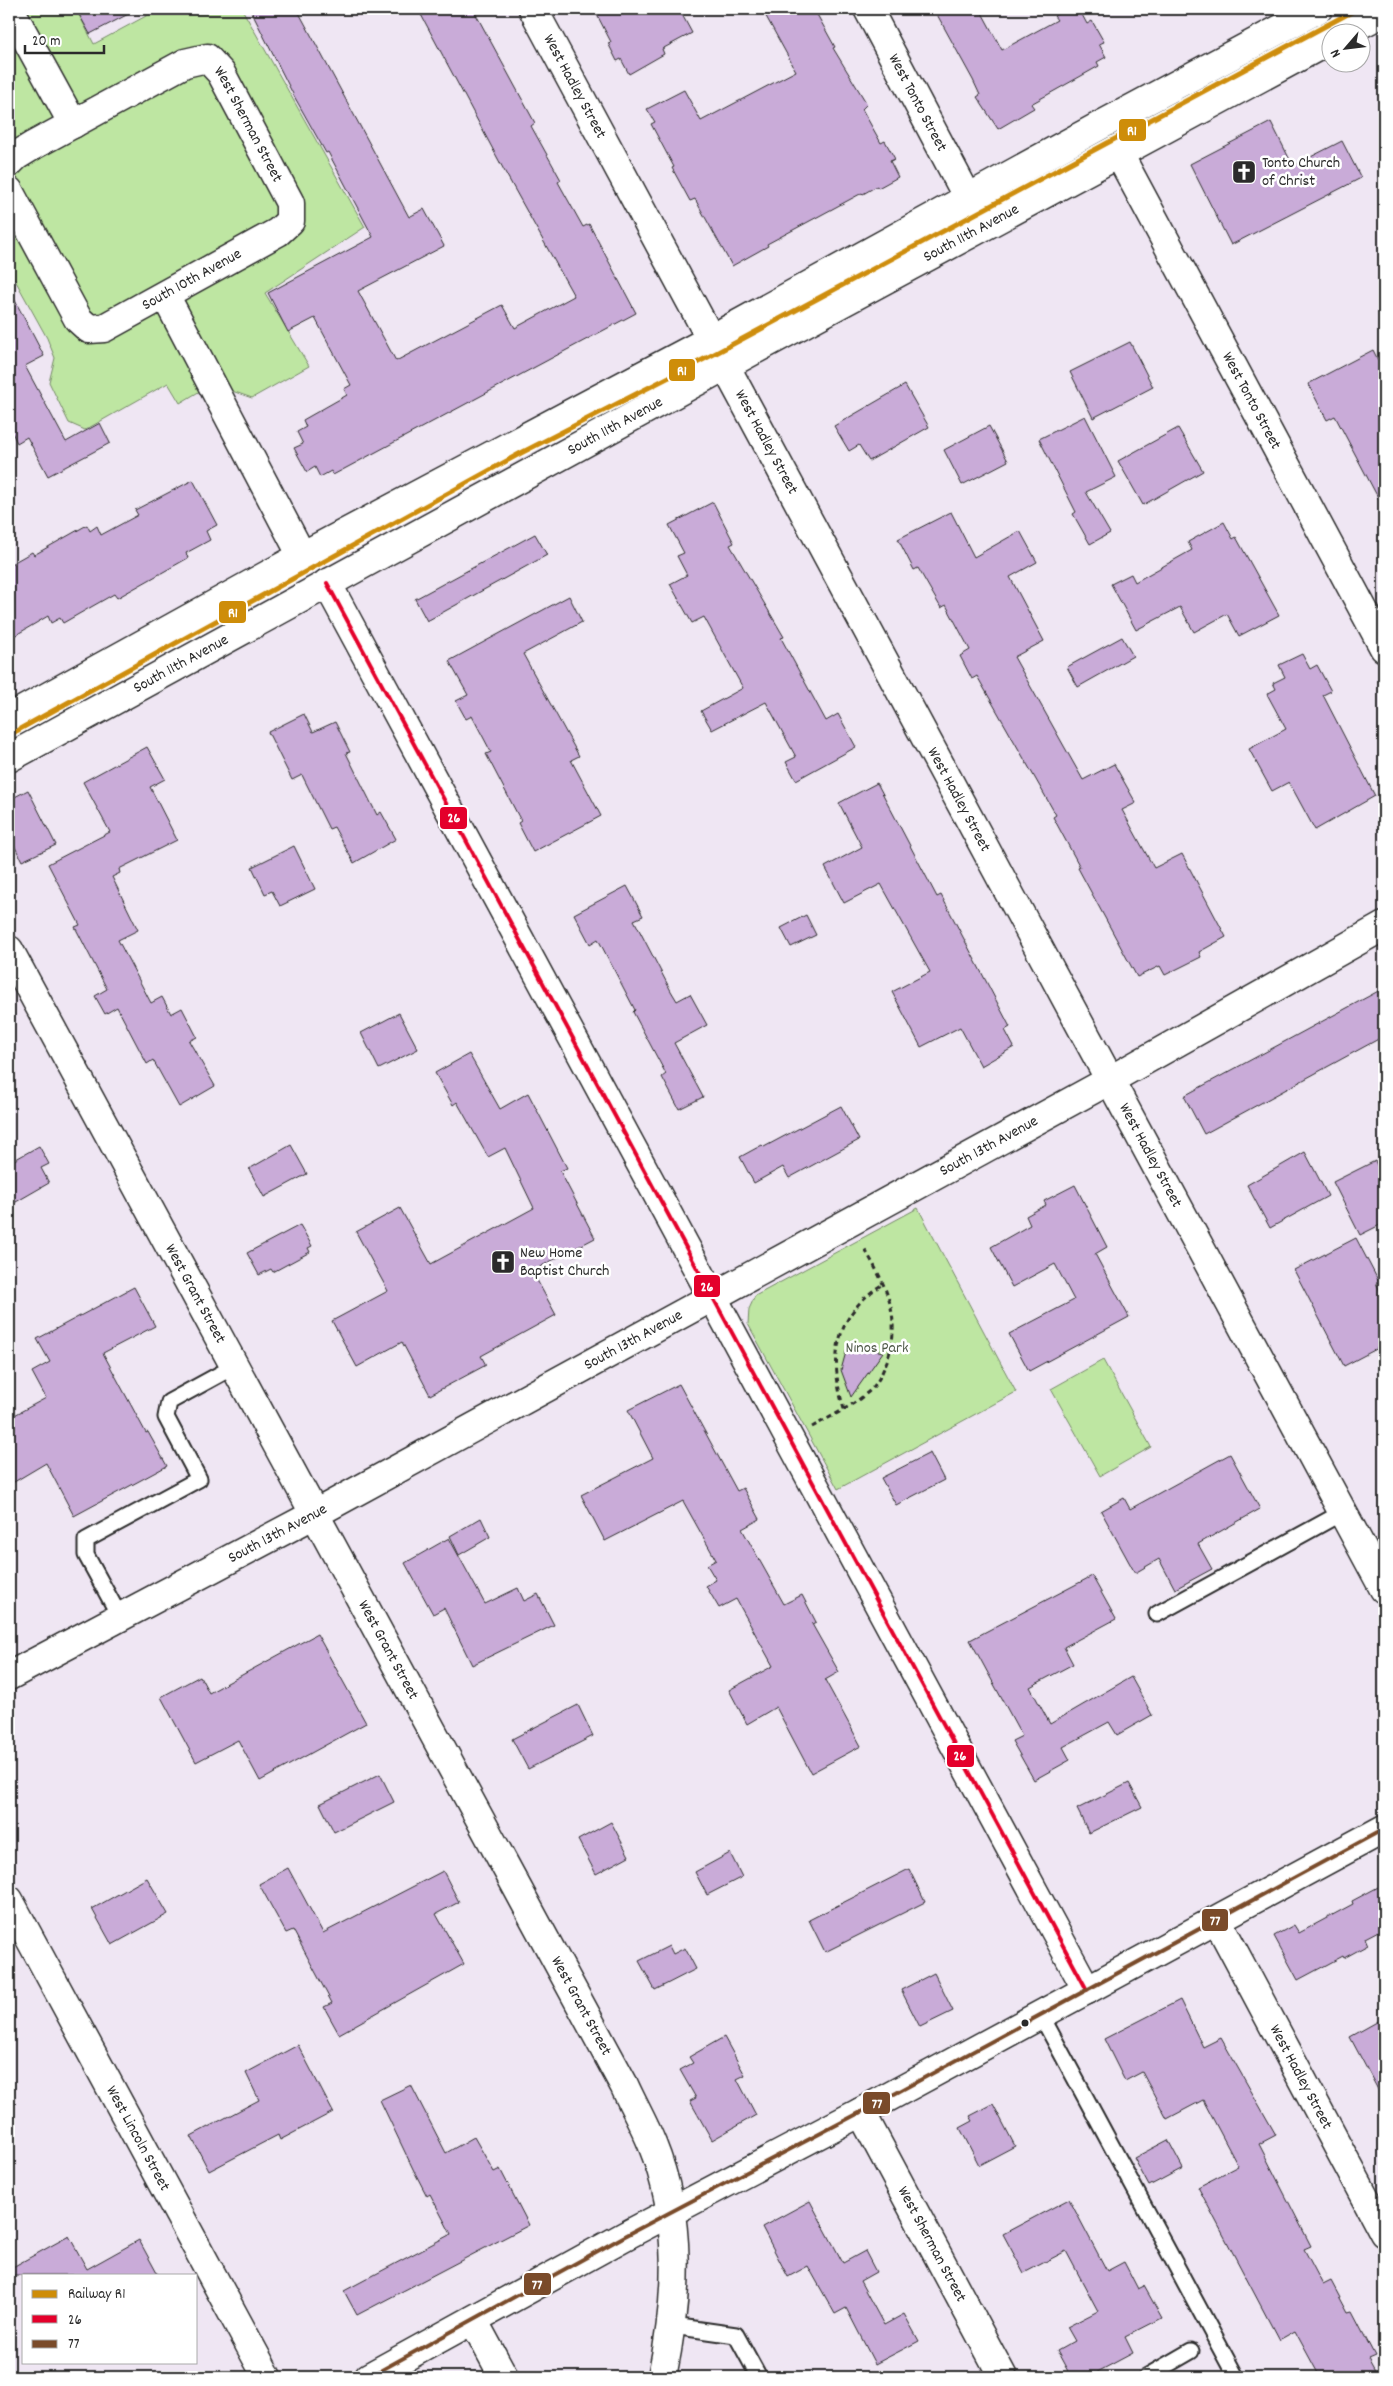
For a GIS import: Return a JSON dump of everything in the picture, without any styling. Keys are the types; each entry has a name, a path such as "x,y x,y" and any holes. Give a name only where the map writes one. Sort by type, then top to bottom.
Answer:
{"street":[{"path":"10,9 72,124"},
{"name":"West Hadley Street","path":"533,9 1384,1589"},
{"name":"West Tonto Street","path":"868,9 968,198"},
{"name":"South 11th Avenue","path":"9,718 302,556 711,339 1318,9"},
{"path":"1364,22 1384,12"},
{"name":"South 11th Avenue","path":"9,758 726,366 1320,45"},
{"name":"West Sherman Street","path":"9,163 16,156 72,124 186,63 207,58 221,73 290,203 290,221"},
{"name":"West Tonto Street","path":"1119,154 1384,648"},
{"name":"South 10th Avenue","path":"9,191 78,319 89,329 104,328 278,232 290,221"},
{"path":"165,295 302,556"},
{"path":"327,583 1087,1990"},
{"name":"South 13th Avenue","path":"9,1676 313,1515 1110,1080 1384,926"},
{"name":"West Grant Street","path":"9,950 313,1515 624,2085 652,2144 672,2211 675,2257 672,2326 662,2377"},
{"path":"369,2377 672,2211 861,2112 1384,1829"},
{"name":"West Lincoln Street","path":"9,1900 267,2377"},
{"name":"West Hadley Street","path":"1217,1920 1384,2233"},
{"name":"West Sherman Street","path":"861,2112 1003,2377"},
{"path":"473,2320 504,2377"}],"lane":[{"path":"120,1617 86,1556 86,1540 198,1479 166,1417 169,1402 233,1366"},
{"path":"1157,1614 1343,1512"},
{"path":"1041,2015 1236,2377"},
{"path":"672,2326 736,2335 759,2377"},
{"path":"1146,2377 1191,2351"}],"path":[{"path":"809,1428 867,1394 877,1383 892,1345 894,1323 890,1299 862,1243"},
{"path":"844,1409 836,1366 836,1349 840,1336 858,1305 883,1284"}],"green space":[{"path":"9,9 76,9 94,44 159,9 242,9 365,227 265,293 309,366 252,398 212,384 180,403 168,383 85,430 69,423 49,382 55,358 47,338 9,269"},
{"name":"Ninos Park","path":"918,1208 1016,1392 838,1489 748,1324 749,1309 755,1296"},
{"path":"1103,1360 1151,1447 1100,1476 1051,1389"}],"building":[{"path":"76,9 138,9 90,34"},
{"path":"250,9 297,9 409,217 424,209 444,246 358,291 396,361 502,305 515,328 574,296 418,9 473,9 535,123 531,126 561,180 558,182 583,227 589,224 636,313 333,475 331,471 320,477 315,467 307,472 294,448 303,444 297,432 306,427 303,420 347,395 344,389 351,385 315,318 288,332 268,293 373,237 328,152 326,153 294,96"},
{"path":"594,9 679,9 692,33 662,49 664,54 629,74 621,59 617,61 608,43 611,42"},
{"path":"762,9 814,9 835,47 833,48 867,104 862,109 881,143 885,141 895,159 890,161 898,177 878,188 877,186 862,193 767,244 768,246 732,266 695,199 690,201 672,168 674,167 651,124 655,122 647,109 684,90 701,121 796,71"},
{"path":"934,9 980,9 1002,50 1057,20 1054,16 1067,9 1079,9 1087,24 1092,21 1104,42 1099,44 1106,57 1097,62 1099,66 1031,104 1034,108 998,129 977,97 980,95 973,80"},
{"path":"1271,122 1293,166 1342,141 1361,178 1231,245 1190,164"},
{"path":"9,289 44,356 25,366 66,442 100,423 110,443 48,476 27,437 17,443 9,426"},
{"path":"1130,342 1153,387 1093,418 1070,372"},
{"path":"1373,350 1384,372 1384,509 1335,416 1327,420 1308,384"},
{"path":"905,385 929,427 869,461 859,445 849,451 834,426"},
{"path":"1085,416 1116,477 1086,492 1110,533 1090,544 1073,514 1076,512 1039,439"},
{"path":"989,426 1008,461 962,485 944,450"},
{"path":"1178,428 1203,471 1143,505 1118,461"},
{"path":"193,480 217,525 206,531 210,540 186,553 188,558 117,598 114,594 63,623 60,618 51,623 48,616 9,639 9,565 32,552 34,555 87,525 90,531 97,526 101,535 138,515 135,510"},
{"path":"713,502 734,543 730,545 784,637 781,638 826,721 838,714 856,747 796,780 786,762 796,757 766,702 712,730 701,711 743,688 704,617 692,623 670,584 687,575 677,556 684,553 669,525"},
{"path":"951,512 974,557 1020,531 1037,562 1010,577 1044,641 1014,657 1083,780 1114,764 1136,803 1122,810 1154,868 1182,854 1226,937 1199,952 1201,957 1165,975 1160,966 1137,977 1078,868 1080,867 1053,817 1056,815 977,676 972,679 960,656 970,650 946,605 941,608 918,568 914,570 898,539"},
{"path":"1224,522 1233,539 1236,537 1279,615 1239,636 1227,614 1194,632 1180,607 1136,630 1111,584 1131,574 1135,582 1192,550 1188,542"},
{"path":"535,534 547,555 427,621 415,599"},
{"path":"569,596 582,622 523,654 579,756 571,760 601,816 533,852 518,823 521,821 486,754 491,752 472,716 466,719 456,701 468,695 449,661"},
{"path":"1122,637 1133,656 1078,687 1067,667"},
{"path":"1302,654 1310,669 1317,665 1331,691 1323,695 1375,796 1315,830 1289,782 1272,791 1249,749 1286,729 1267,694 1276,689 1273,683 1285,677 1279,665"},
{"path":"304,714 313,732 335,722 350,752 346,753 377,815 381,812 396,839 354,863 334,827 329,829 302,775 292,780 268,732"},
{"path":"147,747 165,779 150,787 177,840 119,869 120,873 112,877 138,930 118,940 151,1003 162,997 171,1014 182,1008 197,1037 189,1041 215,1086 179,1107 153,1060 147,1064 117,1007 105,1014 95,996 107,989 75,927 80,925 48,864 110,832 83,782"},
{"path":"877,783 937,897 941,895 1010,1027 1005,1030 1014,1047 981,1066 960,1027 921,1047 892,992 930,972 881,884 844,903 825,867 862,847 839,803"},
{"path":"28,790 56,845 22,861 9,835 9,800"},
{"path":"294,846 315,889 280,906 272,891 265,894 252,867"},
{"path":"627,886 643,916 634,920 671,991 677,1001 690,994 707,1025 674,1043 703,1097 679,1109 662,1077 666,1074 633,1012 635,1010 598,939 590,944 574,914"},
{"path":"806,915 816,935 791,947 781,928"},
{"path":"1384,988 1384,1036 1204,1134 1184,1096"},
{"path":"399,1013 418,1049 379,1069 361,1033"},
{"path":"469,1054 500,1109 528,1093 567,1168 560,1171 595,1238 532,1271 556,1315 481,1356 486,1365 430,1395 402,1342 357,1367 332,1321 388,1291 356,1232 400,1208 431,1264 534,1208 505,1148 488,1157 457,1102 453,1105 435,1073"},
{"path":"841,1106 859,1140 789,1178 783,1167 754,1183 740,1157 762,1145 764,1147"},
{"path":"291,1145 307,1174 264,1197 249,1169"},
{"path":"39,1146 49,1164 41,1168 49,1183 9,1206 9,1163"},
{"path":"1305,1152 1328,1196 1270,1228 1247,1185"},
{"path":"1375,1161 1384,1179 1384,1223 1360,1235 1333,1182"},
{"path":"1075,1185 1107,1247 1095,1254 1129,1317 1029,1371 1009,1334 1074,1300 1055,1264 1012,1287 991,1247 1030,1225 1026,1216 1046,1205 1044,1201"},
{"path":"300,1225 312,1246 308,1248 310,1252 273,1272 271,1269 259,1275 247,1253"},
{"path":"1356,1238 1379,1282 1376,1283 1384,1299 1384,1345 1344,1366 1294,1270"},
{"path":"134,1287 155,1326 103,1353 146,1433 148,1432 167,1466 74,1516 46,1463 9,1485 9,1418 46,1398 32,1372 50,1362 37,1339"},
{"path":"849,1341 864,1348 883,1352 851,1397 841,1370"},
{"path":"679,1384 737,1491 743,1488 760,1519 742,1529 784,1604 802,1595 816,1622 812,1624 839,1672 825,1680 861,1746 811,1773 776,1707 747,1724 729,1690 773,1666 736,1599 719,1608 706,1586 716,1580 707,1565 716,1560 683,1501 605,1541 581,1495 653,1458 628,1410"},
{"path":"930,1453 944,1480 896,1505 881,1478"},
{"path":"1230,1454 1260,1509 1198,1544 1212,1569 1175,1589 1159,1559 1135,1573 1101,1511 1124,1498 1130,1509"},
{"path":"481,1518 490,1537 459,1555 450,1536"},
{"path":"449,1538 485,1604 518,1588 524,1601 538,1594 554,1625 472,1665 444,1608 433,1614 405,1563"},
{"path":"1092,1576 1116,1619 1064,1647 1073,1664 1030,1687 1050,1724 1131,1677 1152,1715 1117,1735 1109,1722 1063,1747 1070,1760 1034,1780 1012,1741 1022,1736 970,1640"},
{"path":"317,1634 366,1723 260,1781 238,1740 196,1762 161,1697 200,1676 209,1693"},
{"path":"578,1705 593,1736 528,1769 512,1739"},
{"path":"380,1774 394,1802 334,1832 320,1804"},
{"path":"1129,1783 1142,1807 1089,1833 1077,1809"},
{"path":"611,1822 629,1856 596,1874 578,1840"},
{"path":"730,1853 742,1877 707,1895 695,1872"},
{"path":"288,1868 323,1933 443,1871 459,1902 436,1914 464,1964 339,2034 324,2007 332,2003 293,1930 286,1933 259,1884"},
{"path":"909,1869 925,1902 825,1952 809,1920"},
{"path":"147,1878 168,1914 112,1945 92,1909"},
{"path":"1384,1884 1384,1928 1365,1938 1368,1945 1298,1980 1274,1936 1294,1925 1299,1933 1353,1904 1352,1901"},
{"path":"669,1946 673,1954 685,1948 696,1969 655,1990 639,1961"},
{"path":"934,1973 953,2011 920,2027 901,1990"},
{"path":"1180,2000 1203,2047 1221,2038 1276,2135 1259,2144 1311,2246 1304,2249 1323,2285 1331,2281 1348,2313 1352,2312 1375,2356 1368,2359 1378,2377 1320,2377 1295,2331 1279,2340 1198,2187 1238,2166 1203,2100 1167,2119 1142,2072 1125,2081 1104,2039"},
{"path":"1384,2018 1384,2101 1350,2037"},
{"path":"724,2037 745,2075 737,2079 756,2115 712,2140 690,2101 696,2098 680,2070 693,2063 689,2057"},
{"path":"298,2045 333,2112 280,2140 278,2135 209,2171 191,2136 259,2100 246,2073"},
{"path":"411,2085 446,2153 474,2137 494,2172 500,2169 529,2225 357,2315 344,2291 451,2234 430,2194 427,2196 380,2100"},
{"path":"993,2104 1015,2146 979,2165 960,2128 973,2121 970,2116"},
{"path":"1168,2140 1183,2168 1149,2186 1134,2158"},
{"path":"1069,2199 1107,2271 1124,2262 1138,2289 1144,2286 1162,2318 1125,2337 1133,2353 1088,2377 1071,2377 1057,2351 1075,2341 1067,2327 1098,2311 1066,2251 1024,2273 1003,2234"},
{"path":"810,2201 843,2263 865,2251 876,2272 860,2281 884,2325 904,2314 919,2341 875,2364 846,2308 835,2314 808,2266 788,2277 762,2227"},
{"path":"69,2236 87,2269 139,2240 157,2274 9,2275 9,2269"}],"rail line":[{"name":"R1","path":"9,735 521,453 718,352 1357,9"}],"transit line":[{"name":"26","path":"327,583 1087,1990"},
{"name":"77","path":"369,2377 625,2236 861,2112 1384,1829"}],"place":[{"name":"Tonto Church of Christ","path":"1244,172"},
{"name":"New Home Baptist Church","path":"503,1262"}]}
